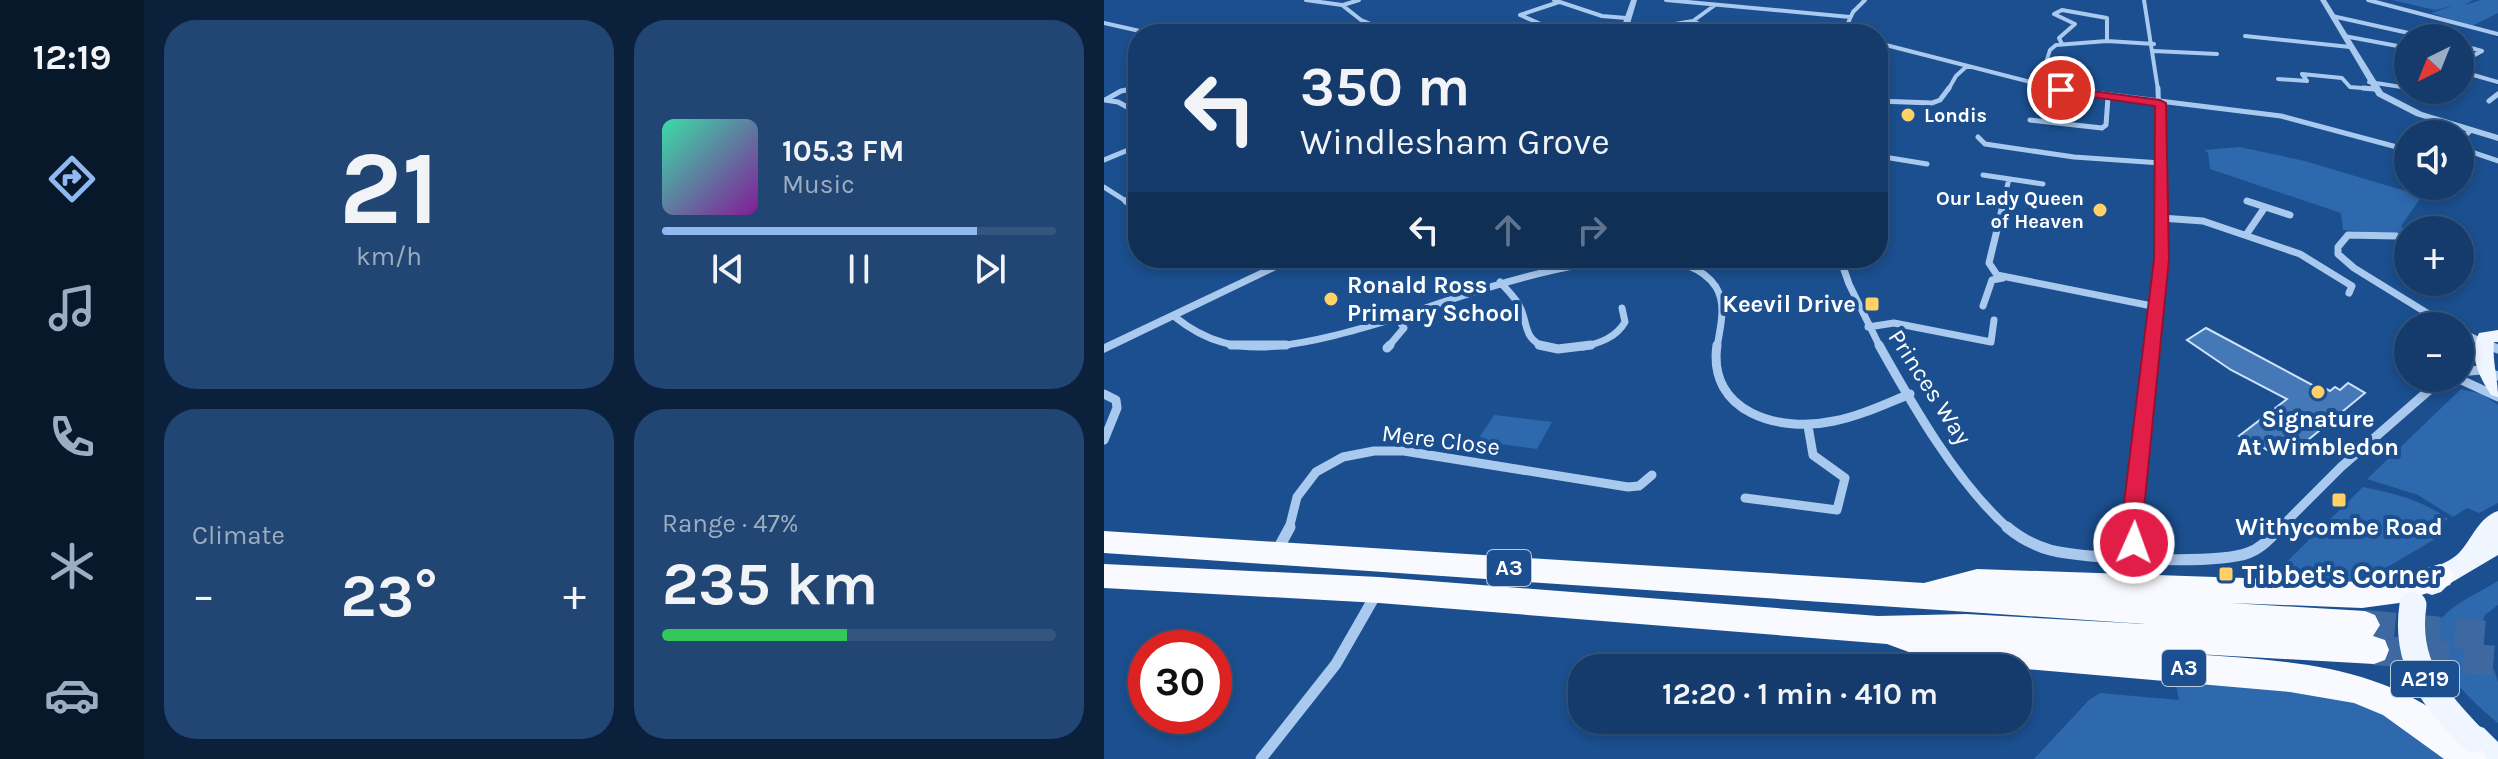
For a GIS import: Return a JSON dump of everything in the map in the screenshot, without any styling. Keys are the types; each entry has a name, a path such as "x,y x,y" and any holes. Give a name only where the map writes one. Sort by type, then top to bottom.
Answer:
{"highway":[{"name":"A3","path":"1104,542 1850,594 1915,595 2370,638"},
{"name":"A3","path":"1104,576 1379,590 1878,630 2274,631"},
{"name":"A3","path":"1915,595 1977,581 2362,595 2399,590 2440,576"},
{"name":"A3","path":"1878,630 1933,647 2290,677 2343,685 2394,704 2479,752"}],"main road":[{"path":"2493,343 2492,374 2498,390"},
{"name":"A219","path":"2465,561 2498,521"},
{"name":"A219","path":"2479,752 2441,704 2417,664 2408,631 2413,605 2440,576 2498,543"}],"street":[{"path":"1306,0 1342,5 1359,0"},
{"path":"1554,0 1602,16 1626,18"},
{"path":"1625,24 1634,0"},
{"path":"1666,0 1850,17"},
{"path":"1847,24 1865,0"},
{"path":"2144,0 2154,47 2160,103 2161,218 2157,307 2133,519 2137,556 2237,557 2260,548 2341,467 2427,392"},
{"path":"2323,0 2372,85 2401,107 2441,120"},
{"path":"2368,0 2498,34"},
{"path":"1541,24 1520,15 1560,2"},
{"path":"1693,21 1715,4"},
{"path":"1342,5 1371,24"},
{"path":"2062,44 2059,38 2075,24 2054,14 2062,10 2107,18 2107,41"},
{"path":"2332,16 2394,30"},
{"path":"1675,24 1693,21 1700,24"},
{"path":"1104,23 1128,28"},
{"path":"2245,36 2350,47"},
{"path":"2344,36 2394,45"},
{"path":"2039,84 2050,50 2062,44 2107,41 2217,54"},
{"path":"1888,46 2039,84 2108,97 2281,116 2394,146"},
{"path":"1888,102 1918,104 1939,101 1944,98 1952,77 1967,66"},
{"path":"2278,79 2307,81 2302,74 2342,78 2350,87 2394,87"},
{"path":"2474,75 2498,82"},
{"path":"1104,100 1128,90"},
{"path":"2489,101 2498,94"},
{"path":"2030,120 2102,128 2106,125 2108,97"},
{"path":"1104,100 1128,108"},
{"path":"2474,131 2498,138"},
{"path":"1978,137 1985,144 2059,155 2161,163"},
{"path":"1104,160 1128,150"},
{"path":"2474,153 2498,161"},
{"path":"1888,158 1927,164"},
{"path":"1983,175 2043,184"},
{"path":"2009,179 1989,263 1997,275 2157,307"},
{"path":"1104,187 1126,202"},
{"path":"2247,201 2290,215"},
{"path":"2246,235 2265,207"},
{"path":"2161,218 2203,221 2300,254 2352,286 2349,293"},
{"path":"2394,236 2348,235 2338,247 2338,254 2394,294"},
{"path":"1104,349 1275,268"},
{"path":"1175,317 1211,341 1236,347 1265,348 1313,341 1500,282 1557,268"},
{"path":"1686,268 1713,284 1721,298 1716,370 1725,393 1745,410 1781,425 1808,426 1848,418 1910,394"},
{"name":"Princes Way","path":"1843,268 1868,327 1910,394 1986,506 2005,526 2034,545 2055,551 2137,556"},
{"path":"1983,306 1992,280 2003,278"},
{"path":"1500,282 1521,309 1526,331 1540,344 1555,348 1568,350 1588,346 1616,335 1625,322 1622,308"},
{"path":"2398,296 2425,312"},
{"path":"1387,348 1404,328 1396,316"},
{"path":"1868,327 1894,323 1991,342 1994,320"},
{"path":"2474,337 2493,343"},
{"path":"2474,386 2498,397"},
{"path":"1104,394 1116,400 1117,408 1104,440"},
{"path":"1745,498 1837,510 1845,478 1813,455 1808,426"},
{"name":"Mere Close","path":"1275,554 1292,525 1295,504 1303,487 1333,462 1357,452 1378,448 1404,451 1628,487 1639,486 1652,475"},
{"path":"1261,759 1336,664 1379,590"}],"shaded area":[{"path":"2392,0 2473,0 2465,5 2481,0 2498,0 2498,13 2474,25 2431,13 2453,6 2435,10"},
{"path":"2240,147 2305,161 2394,188 2394,200 2419,200 2408,216 2394,216 2394,234 2343,230 2341,213 2210,169 2208,153 2204,150"},
{"path":"2458,392 2482,394 2498,405 2498,503 2479,513 2467,508 2453,517 2418,495 2367,479"},
{"path":"1494,415 1552,422 1537,449 1477,441"},
{"path":"2363,487 2407,498 2438,512 2448,519 2432,529 2440,536 2357,585 2264,584"},
{"path":"2498,581 2498,605 2485,615 2481,634 2498,683 2498,723 2451,677 2435,647 2434,633 2440,620 2452,608"},
{"path":"2175,680 2366,699 2458,759 2034,759 2089,700 2100,693 2179,700"}],"building":[{"name":"Signature At Wimbledon","path":"2206,328 2316,387 2340,390 2348,383 2365,393 2291,454 2274,444 2267,450 2261,446 2257,448 2239,436 2287,399 2231,370 2187,340"}],"tunnel":[{"path":"2365,625 2498,637"},
{"path":"2374,650 2498,661"}],"place":[{"name":"Londis","path":"1908,115"},
{"name":"Our Lady Queen of Heaven","path":"2100,210"},
{"name":"Ronald Ross Primary School","path":"1331,299"},
{"name":"Keevil Drive","path":"1872,304"},
{"name":"Signature At Wimbledon","path":"2318,392"},
{"name":"Withycombe Road","path":"2339,500"},
{"name":"Tibbet's Corner","path":"2226,574"}],"route":[{"path":"2061,90 2160,103 2161,259 2133,519 2134,543"}]}
